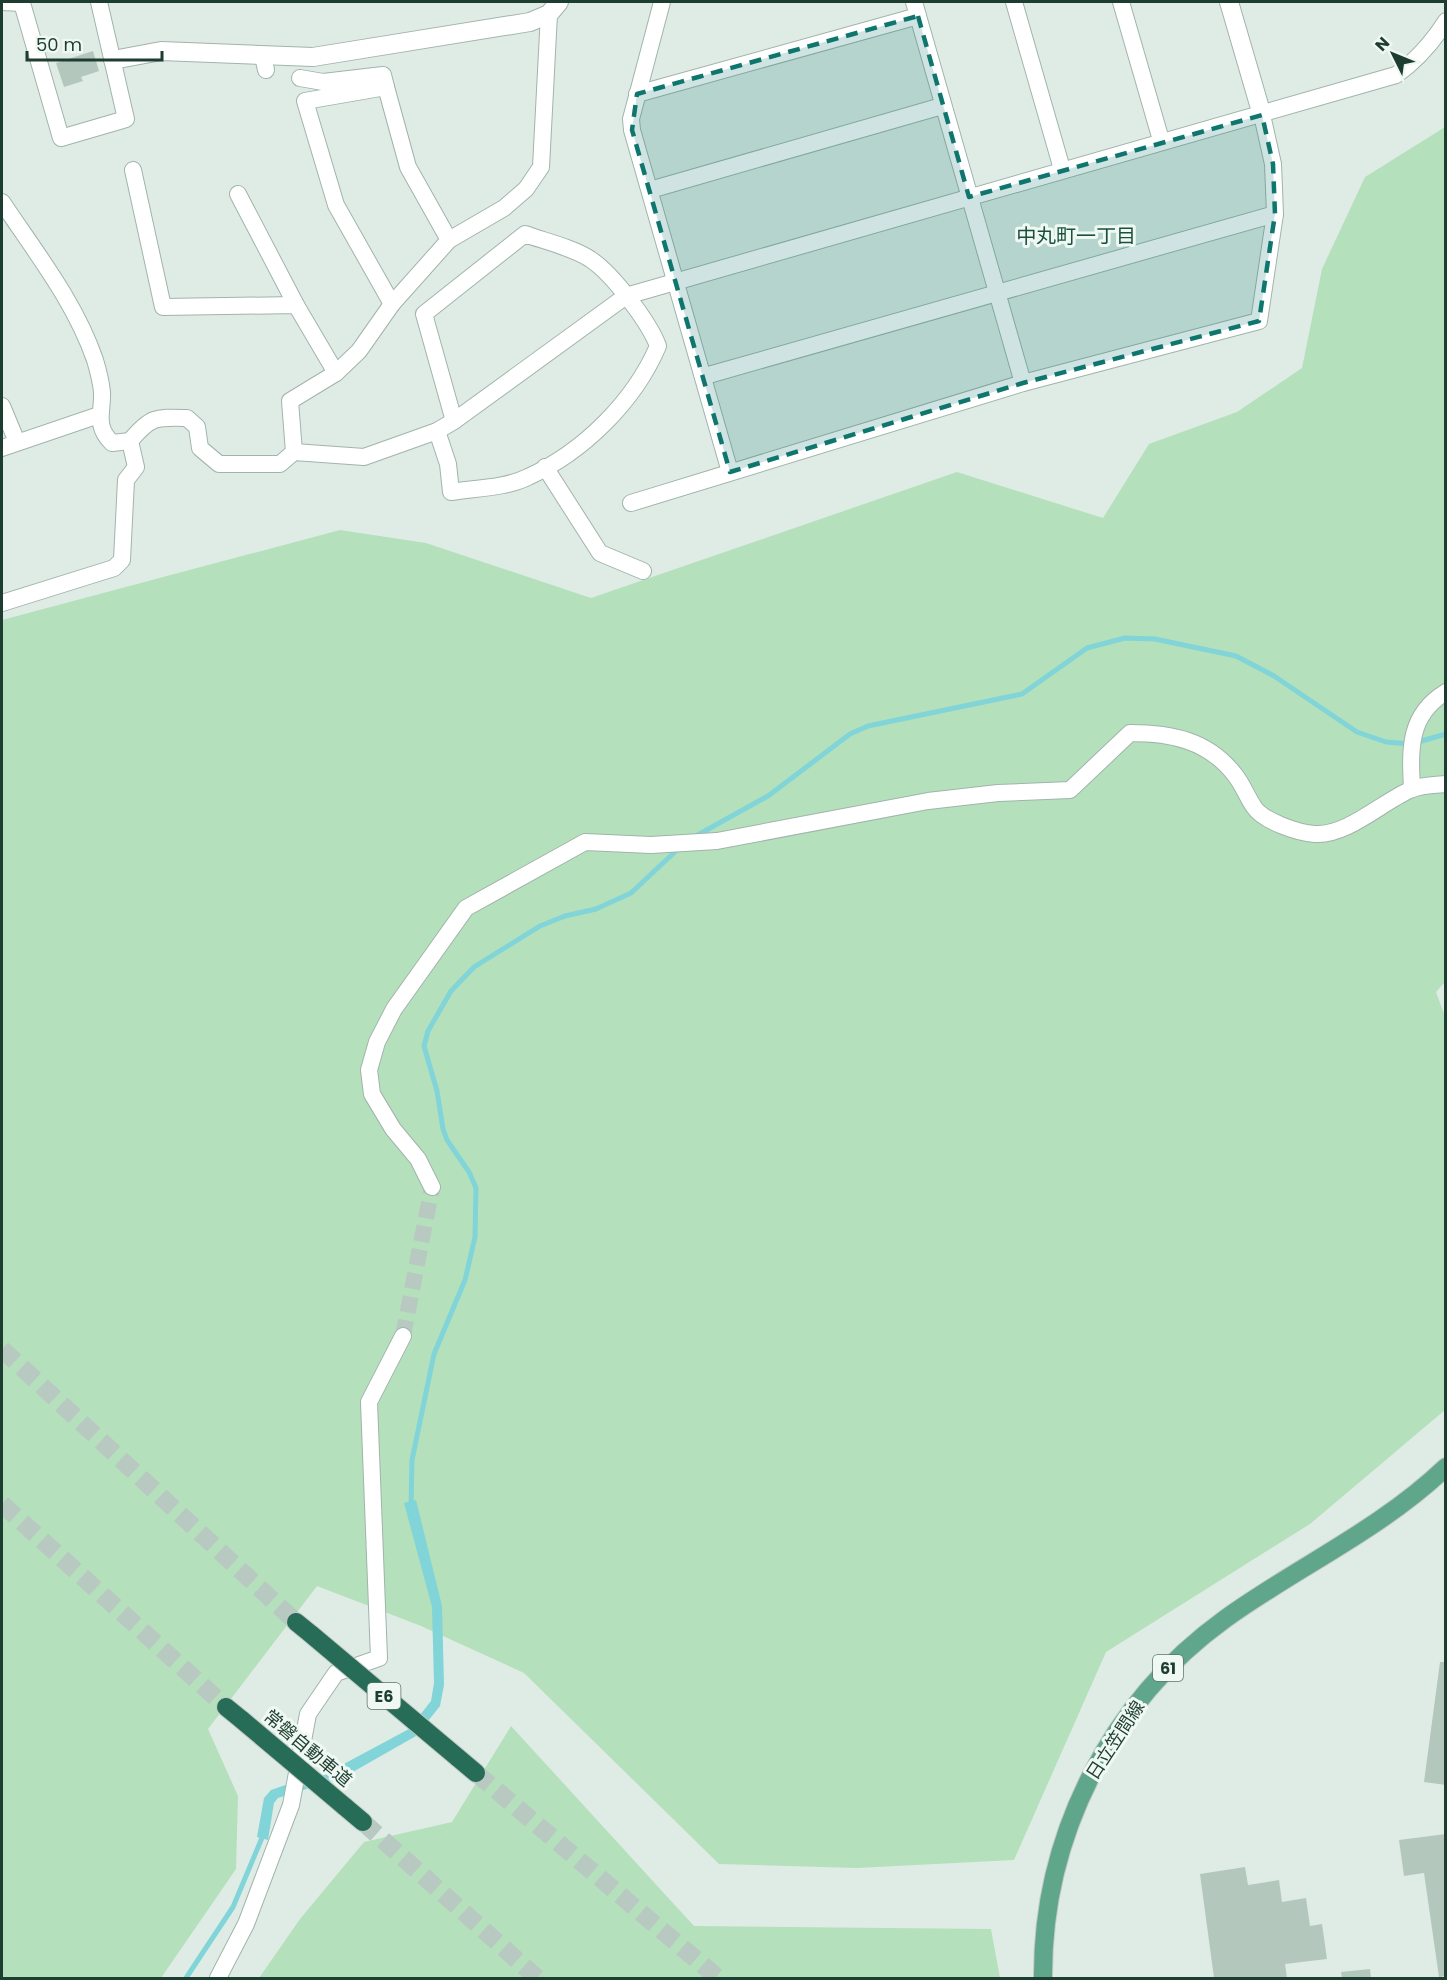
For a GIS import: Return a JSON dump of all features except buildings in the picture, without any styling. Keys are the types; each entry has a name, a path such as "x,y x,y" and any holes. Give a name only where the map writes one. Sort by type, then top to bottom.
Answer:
{"highway":[{"name":"E6","path":"296,1622 476,1773"},
{"name":"常磐自動車道","path":"226,1707 363,1822"}],"main road":[{"name":"日立笠間線","path":"1043,1978 1043,1945 1049,1908 1058,1862 1074,1810 1089,1776 1136,1705 1167,1668 1225,1619 1398,1508 1446,1467"}],"street":[{"path":"2,2 22,3 61,138 126,119 99,2"},
{"path":"662,2 632,119 632,130 705,375 730,472"},
{"path":"1014,2 1062,169"},
{"path":"1121,2 1161,140"},
{"path":"630,503 1023,383 1259,321 1275,214 1273,164 1262,115 1229,2"},
{"path":"113,60 161,51 200,50 265,63 346,53 530,22 554,8"},
{"path":"294,452 290,401 336,373 359,351 392,304 449,240 504,207 526,189 540,168 554,8"},
{"path":"638,94 916,9 1023,383"},
{"path":"2,202 68,299 95,361 102,394 99,415 104,436 112,443 130,441 146,422 158,417 187,418 197,427 200,448 219,464 280,464 294,452 364,457 437,432 626,296 1161,140 1262,115 1396,75 1413,63 1433,42 1446,21"},
{"path":"300,78 324,82 383,75 408,167 449,240"},
{"path":"386,87 305,101 336,206 392,304"},
{"path":"650,190 942,106"},
{"path":"133,170 163,307 296,305"},
{"path":"238,194 296,305 336,373"},
{"path":"705,375 1275,214"},
{"path":"437,432 448,464 451,492 527,478 586,442 631,391 651,362 658,346 654,334 626,296 590,258 525,234 424,314 454,421"},
{"path":"2,406 9,445 99,415"},
{"path":"2,603 114,568 122,560 126,480 136,467 130,441"},
{"path":"545,466 600,553 643,572"},
{"path":"1412,789 1410,753 1415,726 1435,699 1446,692"},
{"path":"432,1187 418,1159 393,1129 372,1094 369,1070 377,1042 394,1009 466,908 585,842 651,845 717,841 928,801 998,793 1070,790 1130,733 1161,733 1187,739 1214,755 1235,775 1255,809 1287,828 1317,835 1347,827 1412,789 1446,784"},
{"path":"218,1978 246,1924 291,1805 308,1714 336,1673 379,1658 369,1402 403,1336"}],"highlighted area":[{"path":"918,16 969,197 1262,115 1273,164 1275,214 1259,321 1023,383 730,472 632,130 637,94"}],"green space":[{"path":"1445,127 1446,981 1436,992 1446,1019 1445,1410 1310,1524 1106,1652 1014,1860 857,1868 719,1864 524,1673 421,1626 317,1586 208,1729 238,1796 236,1869 161,1978 2,1978 2,620 340,530 426,543 591,598 957,472 1103,518 1149,444 1237,412 1302,368 1322,269 1365,177"},
{"path":"511,1726 694,1926 991,1929 1000,1978 259,1978 300,1919 364,1842 452,1822"}],"water":[{"path":"416,1500 442,1606 444,1685 440,1706 416,1736 344,1777 278,1798 274,1803 268,1840 257,1837 264,1798 271,1790 340,1766 409,1729 431,1701 434,1683 432,1607 404,1503"}],"waterway":[{"path":"694,837 768,796 850,734 868,726 1022,694 1087,648 1125,638 1155,639 1236,656 1274,676 1357,732 1386,742 1411,744 1446,734"},
{"path":"411,1508 412,1460 434,1354 465,1280 475,1237 476,1188 469,1172 447,1140 443,1129 437,1091 424,1046 428,1031 451,991 474,967 540,926 565,916 596,909 631,893 679,848"},
{"path":"186,1978 233,1907 264,1833"}],"tunnel":[{"path":"403,1336 432,1187"},
{"path":"2,1349 296,1622"},
{"path":"2,1504 226,1707"},
{"path":"476,1773 718,1978"},
{"path":"363,1822 537,1978"}],"district":[{"name":"中丸町一丁目","path":"1076,236"}]}
